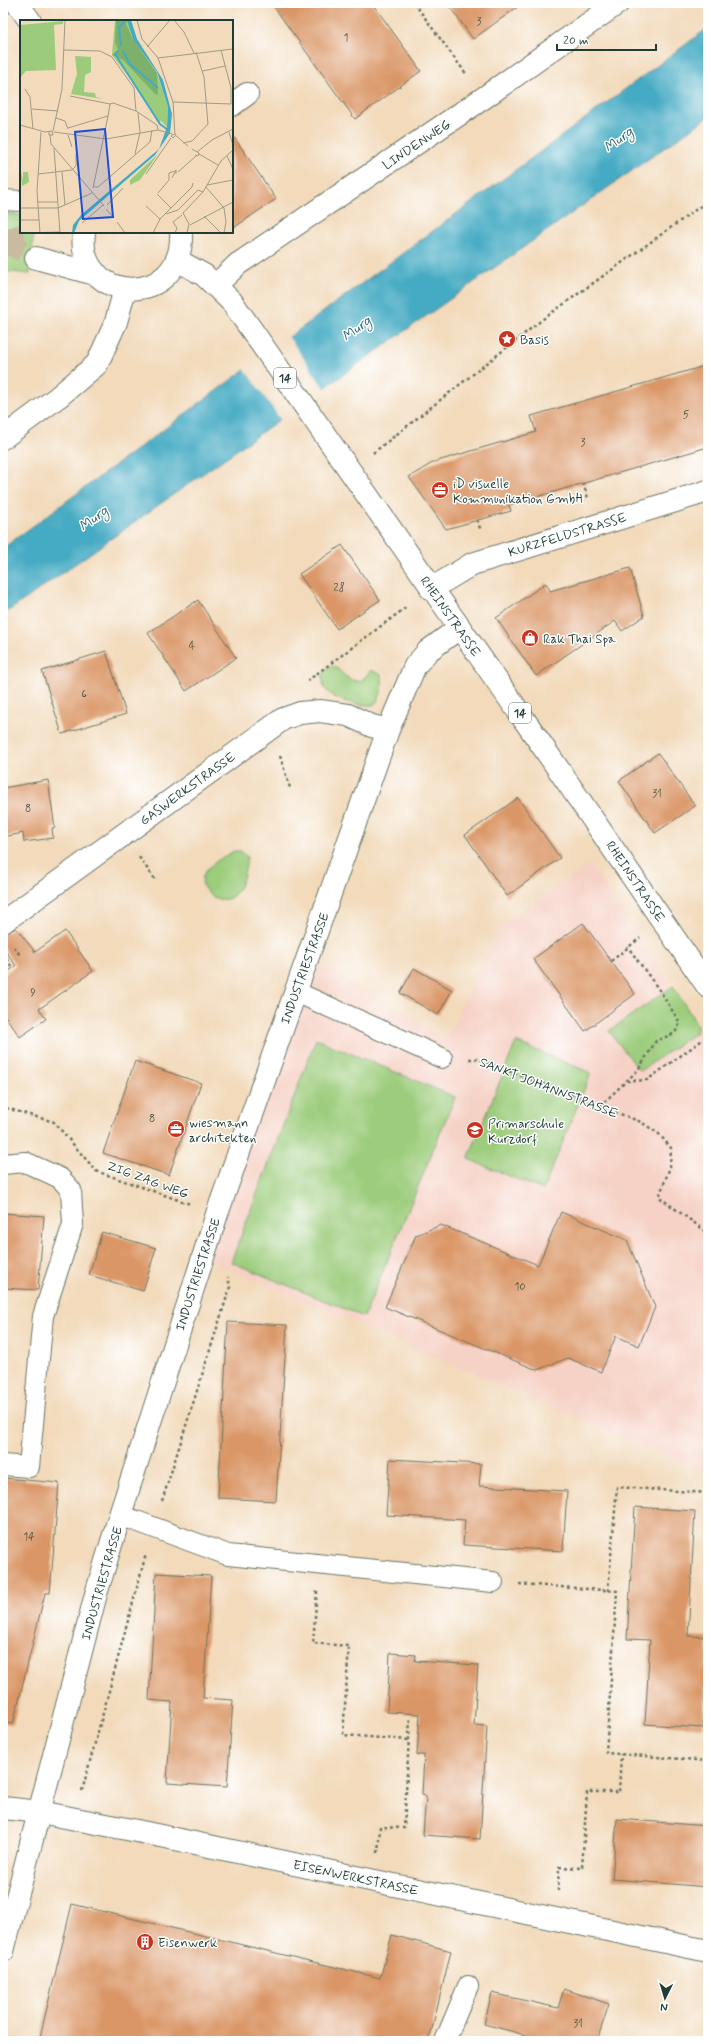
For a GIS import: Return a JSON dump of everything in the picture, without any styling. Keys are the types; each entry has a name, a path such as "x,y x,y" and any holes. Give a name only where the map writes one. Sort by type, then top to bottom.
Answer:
{"street":[{"path":"17,3 29,20"},
{"name":"LINDENWEG","path":"216,284 238,264 484,97 618,3"},
{"path":"84,233 84,253 90,265 98,275 108,283 125,289 134,290 148,287 160,281 170,272 177,260 181,246 181,233"},
{"path":"36,258 98,275"},
{"name":"RHEINSTRASSE","path":"177,260 198,271 216,284 240,314 329,442 423,595 459,628 539,741 708,987"},
{"path":"3,438 58,397 97,364 116,322 125,289"},
{"name":"KURZFELDSTRASSE","path":"423,595 472,564 708,491"},
{"name":"INDUSTRIESTRASSE","path":"3,1951 96,1594 217,1214 388,730 415,666 428,651 459,628"},
{"name":"GASWERKSTRASSE","path":"3,922 283,719 300,713 320,711 348,715 372,726 388,730"},
{"name":"EISENWERKSTRASSE","path":"3,1808 40,1812 708,1951"}],"lane":[{"path":"3,200 20,201"},
{"path":"296,992 442,1058"},
{"path":"3,1164 25,1162 60,1178 71,1190 73,1224 43,1316 29,1467 3,1465"},
{"path":"120,1515 228,1555 493,1582"},
{"path":"445,2041 468,1986"}],"path":[{"path":"414,3 467,75"},
{"path":"367,458 543,319 708,201"},
{"path":"307,681 423,595"},
{"path":"278,751 290,788"},
{"path":"137,854 156,881"},
{"path":"611,961 644,936"},
{"path":"14,947 20,955"},
{"path":"600,1106 638,1070 656,1041 675,1033 680,1024 662,994 628,947"},
{"path":"3,954 12,966 14,964"},
{"path":"626,1081 647,1080 708,1036"},
{"name":"SANKT JOHANNSTRASSE","path":"442,1058 478,1059 641,1122 659,1134 671,1148 670,1167 659,1198 708,1233"},
{"name":"ZIG ZAG WEG","path":"3,1103 6,1108 54,1122 96,1171 217,1214"},
{"path":"80,1798 154,1528 230,1286 228,1274"},
{"path":"608,1591 617,1487 708,1493"},
{"path":"319,1565 313,1643 349,1646 343,1736 409,1740"},
{"path":"493,1582 617,1591 606,1754 708,1761"},
{"path":"378,1860 380,1827 404,1828 410,1719"},
{"path":"558,1897 559,1867 582,1868 587,1792 619,1792 621,1754"}],"shaded area":[{"name":"Primarschule Kurzdorf","path":"590,864 708,1041 708,1474 202,1257 308,958 446,1039 500,926"}],"green space":[{"path":"3,213 20,215 20,233 34,233 30,274 3,271"},
{"path":"334,666 349,679 356,681 361,681 371,670 382,675 381,691 379,698 374,705 350,703 333,696 327,691 323,684 324,672 330,667"},
{"path":"234,851 241,851 247,857 238,891 230,898 220,899 214,897 206,891 203,886 203,876 208,868 221,858"},
{"path":"673,986 697,1024 697,1032 640,1071 609,1031"},
{"path":"316,1039 455,1097 364,1317 231,1262"},
{"path":"516,1042 591,1073 543,1190 468,1159"}],"water":[{"name":"Murg","path":"708,28 708,117 3,615 3,548"}],"pier":[{"path":"288,336 325,389 281,420 244,368"}],"building":[{"path":"271,3 372,3 421,71 355,119"},
{"path":"447,3 523,3 473,39"},
{"path":"233,135 276,199 233,228"},
{"path":"708,365 708,447 509,505 511,511 446,529 409,477 434,462 536,432 531,416"},
{"path":"342,545 380,600 337,629 299,574"},
{"path":"630,568 644,616 622,631 615,621 536,676 496,618 546,583 550,591"},
{"path":"198,600 236,658 186,691 148,633"},
{"path":"106,651 126,714 62,734 42,671"},
{"path":"658,753 695,806 655,833 619,781"},
{"path":"48,780 55,828 52,828 53,838 24,842 23,833 3,837 3,788"},
{"path":"518,798 560,858 507,896 465,835"},
{"path":"583,923 635,994 585,1031 533,959"},
{"path":"16,928 35,952 65,931 93,971 39,1009 46,1019 20,1037 3,1013 3,975 16,966 3,947 3,934"},
{"path":"414,968 452,990 438,1015 400,993"},
{"path":"135,1061 201,1083 169,1175 103,1153"},
{"path":"561,1212 627,1240 655,1307 639,1346 616,1336 601,1372 568,1358 537,1370 385,1307 416,1235 441,1225 538,1265"},
{"path":"3,1213 44,1216 38,1290 3,1288"},
{"path":"102,1232 156,1248 143,1291 89,1275"},
{"path":"228,1322 287,1325 276,1501 218,1498"},
{"path":"390,1459 481,1464 479,1486 567,1491 563,1551 463,1545 465,1520 386,1515"},
{"path":"3,1478 59,1483 50,1593 45,1593 13,1724 3,1723"},
{"path":"635,1507 695,1511 688,1636 708,1637 703,1728 645,1724 650,1640 627,1639"},
{"path":"156,1573 211,1576 203,1698 233,1700 227,1787 167,1783 172,1702 149,1700"},
{"path":"390,1653 416,1655 415,1661 478,1665 474,1725 487,1726 480,1839 423,1835 426,1796 422,1795 424,1755 417,1755 420,1714 387,1712"},
{"path":"617,1819 708,1826 708,1887 612,1879"},
{"name":"Eisenwerk","path":"72,1904 380,1978 392,1935 451,1951 429,2041 39,2041"},
{"path":"564,1989 609,2004 597,2041 548,2041 484,2024 492,1993 558,2008"}],"tunnel":[{"path":"3,241 29,233"},
{"path":"3,241 36,258"}],"place":[{"name":"Basis","path":"507,339"},
{"name":"iD visuelle Kommunikation GmbH","path":"440,490"},
{"name":"Rak Thai Spa","path":"530,638"},
{"name":"wiesmann architekten","path":"176,1129"},
{"name":"Primarschule Kurzdorf","path":"475,1130"},
{"name":"Eisenwerk","path":"145,1942"}]}
